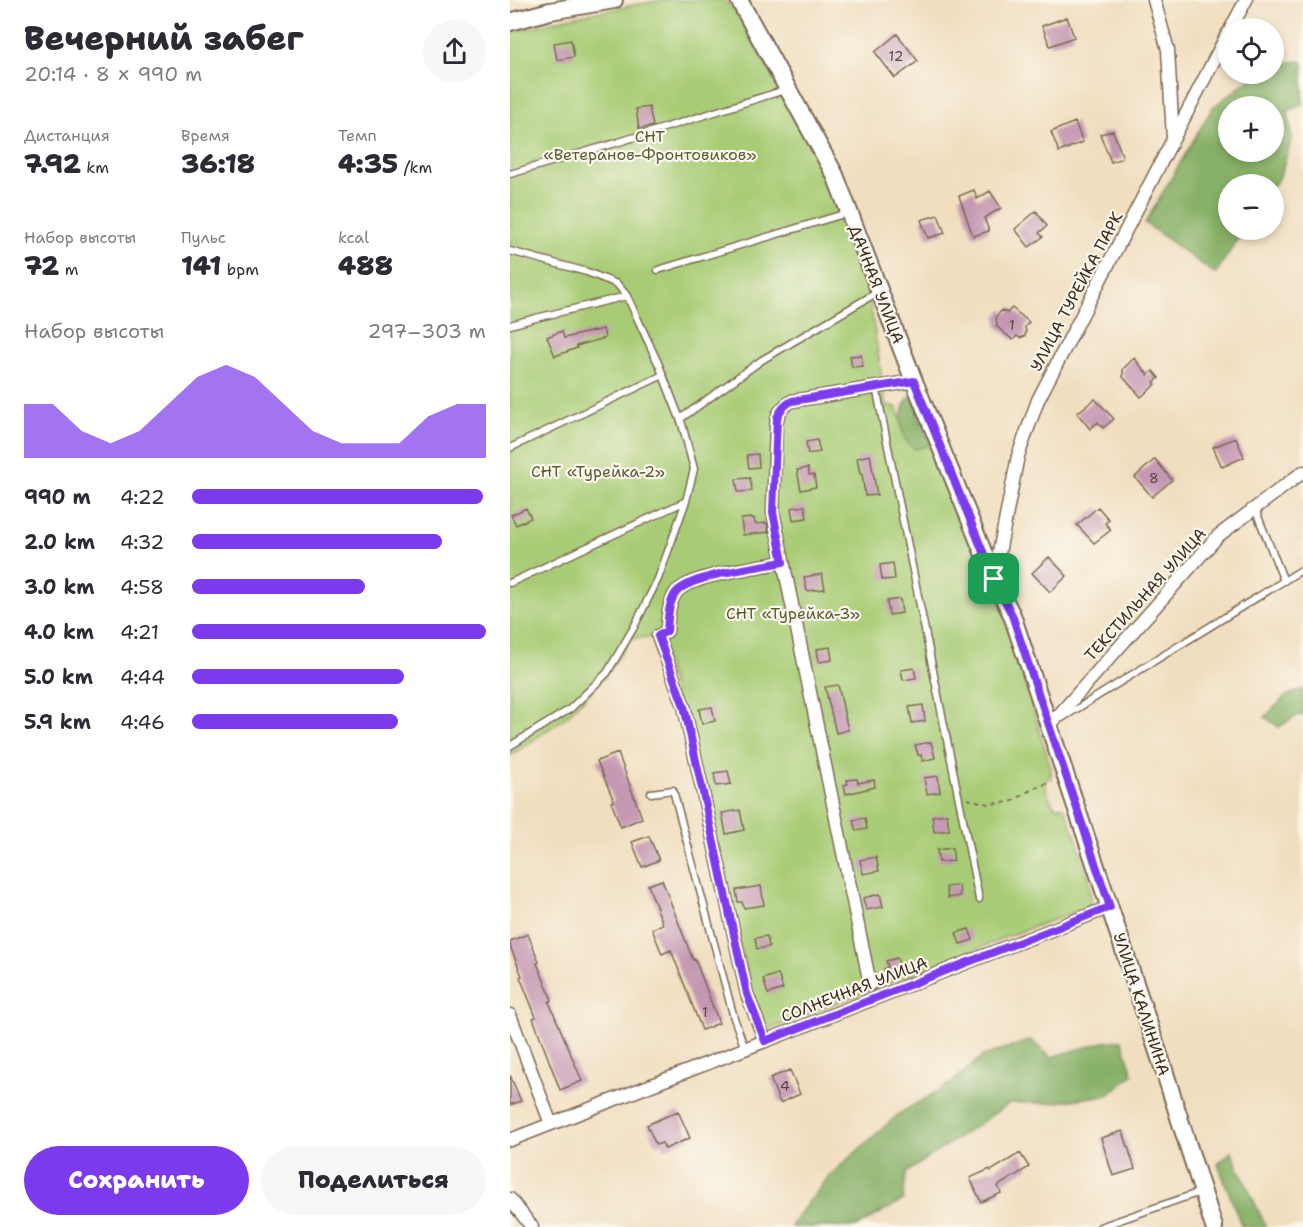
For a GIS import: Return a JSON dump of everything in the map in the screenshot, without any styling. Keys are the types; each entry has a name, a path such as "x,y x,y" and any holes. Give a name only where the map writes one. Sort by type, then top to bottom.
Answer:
{"street":[{"path":"510,22 550,11 614,0"},
{"name":"ДАЧНАЯ УЛИЦА","path":"739,0 835,176 994,579"},
{"path":"1154,0 1168,50 1173,139"},
{"path":"1236,18 1246,0"},
{"name":"УЛИЦА ТУРЕЙКА ПАРК","path":"994,579 1018,456 1038,400 1218,52"},
{"path":"870,984 773,512 776,426 780,411 792,401 914,381"},
{"name":"ТЕКСТИЛЬНАЯ УЛИЦА","path":"1049,726 1218,536 1303,472"},
{"path":"765,1041 747,994 684,706 658,636 667,631 671,605 676,593 684,585 704,578 783,562"},
{"name":"УЛИЦА КАЛИНИНА","path":"994,579 1012,615 1214,1227"},
{"name":"СОЛНЕЧНАЯ УЛИЦА","path":"510,1140 1110,907"},
{"path":"510,1015 551,1124"},
{"path":"510,1198 532,1227"}],"lane":[{"path":"510,174 789,89"},
{"path":"658,270 850,212"},
{"path":"510,251 588,272 617,284 627,296 663,375 680,419 694,469 686,501 658,579 607,673 570,710 510,746"},
{"path":"680,419 762,360 879,292 877,286"},
{"path":"510,325 627,296"},
{"path":"510,448 663,375"},
{"path":"876,387 979,899"},
{"path":"510,583 686,501"},
{"path":"1254,509 1284,581"},
{"path":"1049,726 1303,569"},
{"path":"651,793 673,790 734,1018 745,1049"},
{"path":"1100,1227 1203,1191"}],"path":[{"path":"959,796 974,802 989,804 1011,802 1034,788 1056,781"}],"green space":[{"path":"662,0 724,0 735,11 816,151 840,207 868,289 886,405 896,407 905,438 930,443 995,583 1051,768 1051,776 1045,781 1047,794 1055,807 1064,807 1089,877 1091,903 1083,909 762,1032 708,816 658,636 631,639 604,678 566,717 510,756 510,33 571,17"},
{"path":"1301,61 1303,63 1303,104 1288,111 1292,139 1281,174 1218,174 1218,240 1237,240 1215,274 1145,223 1213,107 1218,103 1218,162 1284,162 1284,96 1228,96 1244,84 1284,84 1284,63"},
{"path":"910,397 914,400 930,443 925,447 914,449 906,441 903,433 902,411"},
{"path":"1303,689 1303,716 1298,715 1279,727 1265,717 1285,697"},
{"path":"1031,1040 1051,1057 1104,1042 1122,1040 1133,1074 1108,1095 1049,1103 1010,1103 906,1173 903,1200 856,1227 791,1227 830,1175 900,1113 950,1084 983,1056"},
{"path":"1231,1152 1266,1227 1242,1227 1218,1164"}],"building":[{"path":"1067,17 1074,37 1050,46 1042,26"},
{"path":"897,34 918,61 895,78 875,52"},
{"path":"571,40 574,57 557,60 554,43"},
{"path":"649,107 653,126 639,129 636,109"},
{"path":"1075,122 1083,142 1059,152 1051,132"},
{"path":"1113,131 1123,158 1111,162 1100,134"},
{"path":"974,190 977,199 990,191 1001,208 984,218 989,231 973,236 959,196"},
{"path":"1036,211 1047,226 1039,233 1043,237 1029,247 1015,229"},
{"path":"938,215 945,233 928,238 921,220"},
{"path":"1012,308 1029,322 1025,327 1025,336 1020,338 1017,336 1013,340 996,326 996,317 1002,310 1007,313"},
{"path":"603,329 605,338 576,346 577,348 555,356 547,337 562,331 564,338"},
{"path":"861,355 863,366 852,367 850,356"},
{"path":"1134,358 1148,375 1153,371 1159,378 1154,382 1156,384 1141,397 1123,377 1123,369"},
{"path":"1095,399 1114,419 1103,428 1098,422 1090,429 1077,413"},
{"path":"1236,438 1244,457 1222,467 1213,447"},
{"path":"817,440 820,452 808,454 806,442"},
{"path":"758,454 759,467 749,468 747,455"},
{"path":"870,455 877,495 865,496 857,458"},
{"path":"1155,459 1172,480 1152,497 1135,477"},
{"path":"808,468 809,475 814,475 816,487 801,490 797,470"},
{"path":"750,478 752,491 738,492 736,479"},
{"path":"805,506 807,518 793,520 791,508"},
{"path":"1098,507 1109,520 1105,523 1111,530 1094,543 1077,525"},
{"path":"526,508 531,518 516,525 511,515"},
{"path":"754,518 755,524 767,523 769,532 743,535 741,519"},
{"path":"1049,557 1067,576 1050,592 1032,573"},
{"path":"893,563 895,579 882,580 880,565"},
{"path":"822,574 825,589 807,591 804,577"},
{"path":"900,599 902,613 889,615 887,601"},
{"path":"830,647 832,660 819,662 817,649"},
{"path":"914,668 916,678 903,680 901,670"},
{"path":"838,685 848,730 836,733 825,687"},
{"path":"923,705 925,721 912,723 909,707"},
{"path":"712,707 715,721 702,724 699,709"},
{"path":"931,742 935,758 922,761 915,745"},
{"path":"618,753 642,818 621,827 611,802 614,801 597,761"},
{"path":"728,771 731,784 716,786 714,773"},
{"path":"938,776 940,792 927,794 924,778"},
{"path":"857,779 858,783 874,780 875,787 846,794 844,785 848,784 847,780"},
{"path":"740,810 744,830 726,834 722,813"},
{"path":"947,814 949,830 934,832 932,816"},
{"path":"865,818 867,829 856,831 853,820"},
{"path":"649,836 659,860 642,867 632,842"},
{"path":"952,848 954,861 939,862 937,850"},
{"path":"876,857 879,871 863,874 860,860"},
{"path":"662,880 719,1023 702,1030 671,950 662,954 652,929 663,924 648,885"},
{"path":"959,885 960,896 948,898 946,887"},
{"path":"761,886 764,905 744,908 742,902 738,902 736,890"},
{"path":"880,894 883,907 866,910 863,898"},
{"path":"969,929 973,940 960,944 956,933"},
{"path":"528,934 552,1000 549,1002 582,1081 560,1090 533,1018 536,1017 510,946 510,941"},
{"path":"767,936 769,947 757,949 755,938"},
{"path":"897,958 902,973 887,978 884,969 888,967 886,961"},
{"path":"778,974 783,989 768,994 763,979"},
{"path":"790,1070 800,1094 780,1103 770,1078"},
{"path":"510,1075 521,1101 510,1105"},
{"path":"678,1111 690,1138 665,1149 662,1143 656,1145 647,1125"},
{"path":"1123,1131 1135,1169 1113,1176 1101,1138"},
{"path":"1020,1153 1029,1167 998,1186 1001,1193 981,1202 970,1178 990,1169 991,1171"}],"route":[{"path":"914,381 994,579 1012,615 1110,907 765,1041 747,994 684,706 658,636 667,631 668,617 676,593 684,585 704,578 783,562 773,512 777,418 785,405 792,401 914,381"}],"park label":[{"name":"СНТ «Ветеранов-Фронтовиков»","path":"650,145"},
{"name":"СНТ «Турейка-2»","path":"598,471"},
{"name":"СНТ «Турейка-3»","path":"793,613"}]}
